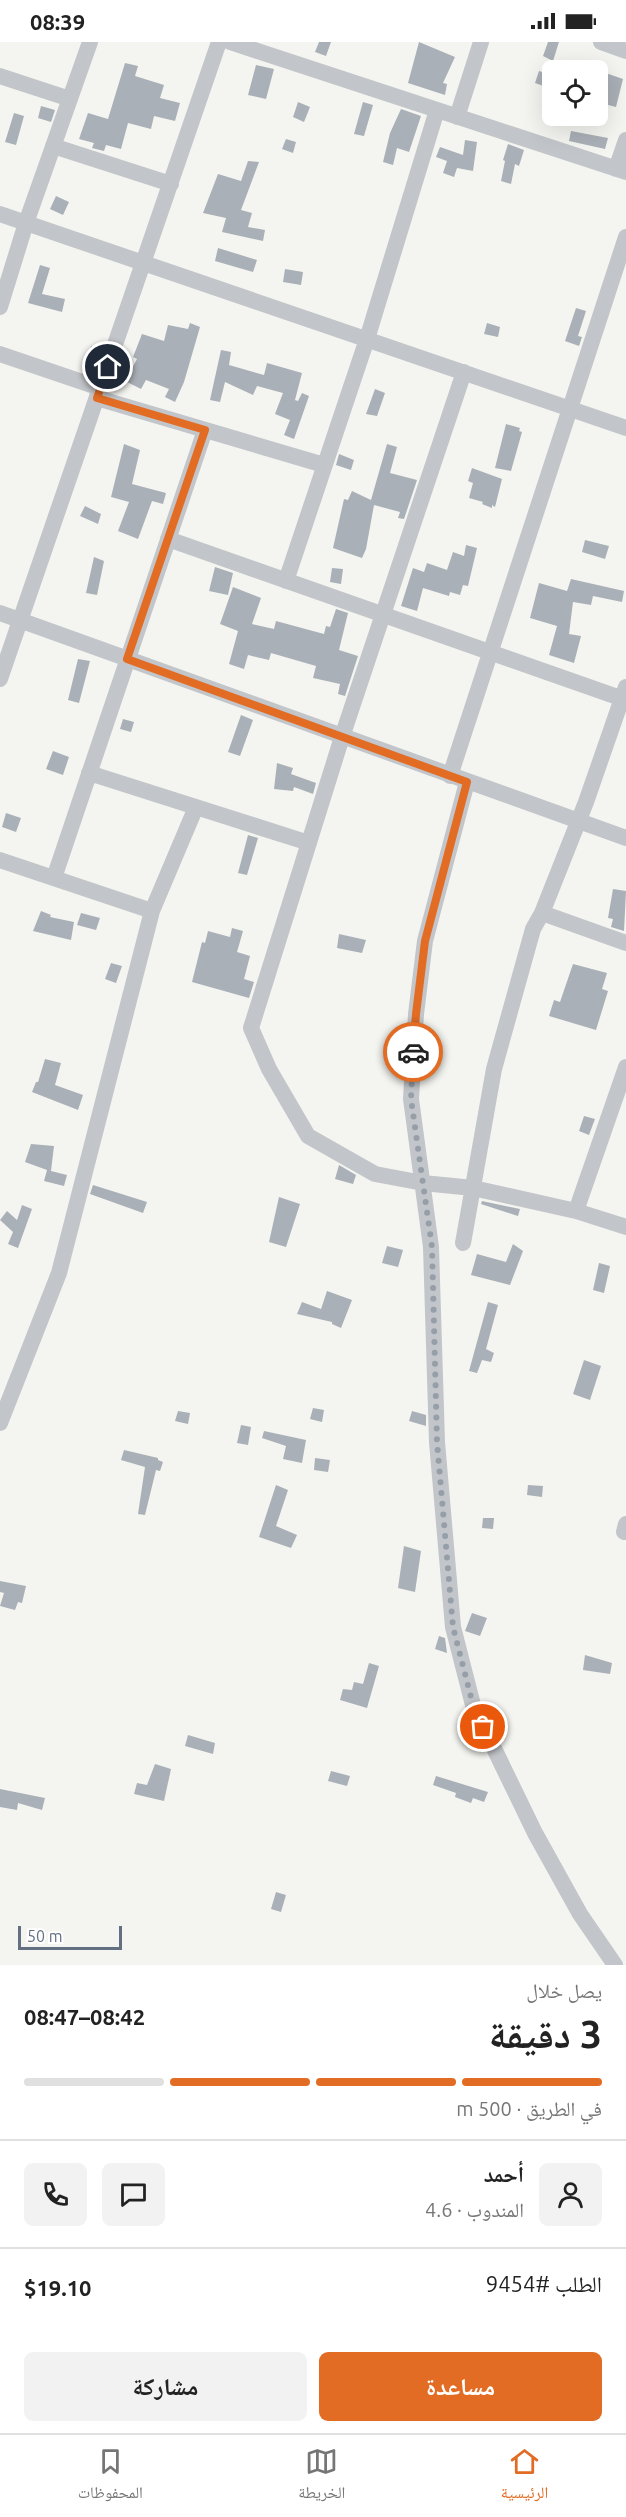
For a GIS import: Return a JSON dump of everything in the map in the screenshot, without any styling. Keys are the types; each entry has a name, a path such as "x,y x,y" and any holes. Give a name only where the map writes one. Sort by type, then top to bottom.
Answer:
{"street":[{"path":"0,307 26,223 90,42"},
{"path":"0,679 219,42"},
{"path":"230,42 621,170 626,140"},
{"path":"457,117 481,42"},
{"path":"601,42 626,51"},
{"path":"0,76 70,99"},
{"path":"286,580 366,339 437,110"},
{"path":"54,146 171,184"},
{"path":"0,214 626,428"},
{"path":"450,776 626,237"},
{"path":"0,354 99,393 205,430 324,465"},
{"path":"464,372 342,737 251,1028 268,1069 308,1136 375,1174 423,1184 473,1188 576,1211 626,1227"},
{"path":"54,878 205,430"},
{"path":"168,539 490,652 625,695 578,822 542,913 533,929 494,1069 463,1243"},
{"path":"0,613 626,838"},
{"path":"89,773 309,843"},
{"path":"467,782 425,941 416,1014 411,1099 432,1247 437,1442 453,1627 473,1705 557,1873 580,1914 615,1965"},
{"path":"0,1423 58,1273 152,911 196,807"},
{"path":"0,860 152,911"},
{"path":"542,913 626,943"},
{"path":"576,1211 626,1067"}],"building":[{"path":"319,42 331,42 326,56 315,52"},
{"path":"419,42 455,57 443,83 447,84 445,95 408,83"},
{"path":"548,42 559,42 553,60 543,56"},
{"path":"125,63 138,66 135,76 164,85 160,98 180,103 175,121 154,116 151,129 128,123 121,149 106,145 104,151 92,148 94,143 79,139 88,113 108,119"},
{"path":"256,65 274,69 266,99 248,95"},
{"path":"539,71 542,72 542,85 535,83"},
{"path":"608,74 623,79 616,107 608,105"},
{"path":"298,102 310,107 304,122 293,117"},
{"path":"363,102 373,105 364,136 354,134"},
{"path":"41,106 55,110 51,122 38,118"},
{"path":"401,109 421,116 409,152 397,148 393,165 383,162 390,133"},
{"path":"14,113 24,116 16,145 5,142"},
{"path":"571,131 608,138 605,149 569,141"},
{"path":"286,139 296,142 293,153 282,149"},
{"path":"465,140 477,142 473,171 457,168 454,177 443,173 447,161 436,157 440,147 463,155"},
{"path":"508,144 524,150 519,166 515,164 511,184 501,181 505,161 503,160"},
{"path":"248,161 259,162 241,210 252,213 248,227 265,230 263,241 222,232 226,218 203,213 218,174 241,181"},
{"path":"56,196 69,202 63,215 50,209"},
{"path":"218,248 257,260 253,272 215,261"},
{"path":"40,265 50,268 42,294 65,299 62,312 28,303"},
{"path":"285,269 303,272 301,285 283,282"},
{"path":"576,308 586,311 578,336 582,337 579,346 565,341"},
{"path":"190,323 200,327 184,382 175,402 165,397 169,389 146,380 141,389 125,381 137,359 133,357 142,334 164,341 168,325 188,329"},
{"path":"487,323 500,327 498,337 484,334"},
{"path":"91,346 102,350 98,361 88,358"},
{"path":"221,350 231,352 229,365 264,375 267,363 302,373 295,400 298,401 302,393 309,396 294,439 284,435 290,420 275,414 283,393 257,386 253,395 225,382 220,402 210,400"},
{"path":"375,389 385,393 377,416 366,414"},
{"path":"506,424 520,428 519,431 522,432 511,471 495,468"},
{"path":"124,444 140,450 132,484 166,493 163,504 152,501 138,539 118,531 129,502 111,497"},
{"path":"387,444 397,447 390,473 417,480 404,519 398,518 400,512 374,505 366,549 362,558 333,548 344,499 348,500 352,491 371,500"},
{"path":"339,454 354,460 351,470 336,465"},
{"path":"472,468 502,479 495,507 492,505 492,508 482,504 483,502 469,498 473,483 468,481"},
{"path":"85,506 101,514 98,524 80,516"},
{"path":"585,540 609,546 605,559 582,552"},
{"path":"466,545 477,548 468,586 463,585 460,595 450,592 449,596 423,588 417,611 401,606 413,568 424,572 427,563 447,570 453,552 464,556"},
{"path":"94,557 104,561 97,595 86,593"},
{"path":"215,567 233,573 228,595 209,591"},
{"path":"332,568 343,569 341,584 330,582"},
{"path":"571,579 624,591 622,602 593,596 591,605 573,602 569,634 581,636 574,663 549,655 557,626 530,618 539,583 567,591"},
{"path":"233,587 261,598 252,624 274,629 276,621 324,634 326,626 330,627 336,609 348,613 339,650 358,656 345,696 338,694 340,684 313,678 316,666 271,653 269,660 248,655 244,669 229,664 238,631 220,624"},
{"path":"78,659 90,661 79,703 68,700"},
{"path":"241,715 253,720 240,756 228,752"},
{"path":"123,719 134,722 131,732 120,729"},
{"path":"53,751 69,757 63,775 46,769"},
{"path":"277,763 293,768 291,774 316,783 313,794 294,787 293,791 274,789"},
{"path":"6,813 21,818 16,832 2,827"},
{"path":"248,835 258,838 247,875 238,873"},
{"path":"613,889 626,891 624,931 611,927 613,919 608,918"},
{"path":"41,911 51,915 50,917 74,922 71,940 33,931"},
{"path":"81,913 100,918 96,930 77,925"},
{"path":"232,928 243,931 237,952 250,956 244,979 254,982 249,998 192,982 202,942 205,943 208,931 230,937"},
{"path":"339,934 366,940 362,953 337,948"},
{"path":"111,963 122,966 116,983 105,979"},
{"path":"573,964 607,973 602,989 608,991 596,1030 549,1016 554,1000 560,1002"},
{"path":"45,1059 61,1063 55,1085 83,1095 78,1110 32,1092 38,1082"},
{"path":"584,1116 595,1119 589,1135 579,1131"},
{"path":"31,1144 54,1146 51,1171 67,1175 64,1186 44,1181 47,1170 25,1162"},
{"path":"339,1165 356,1175 353,1184 335,1179"},
{"path":"93,1185 147,1202 143,1213 90,1194"},
{"path":"279,1197 300,1204 286,1247 269,1242"},
{"path":"482,1201 520,1209 518,1216 481,1204"},
{"path":"22,1205 32,1209 18,1248 8,1244 13,1232 0,1220 7,1211 17,1220"},
{"path":"513,1244 523,1251 510,1285 471,1275 477,1254 506,1262"},
{"path":"387,1246 403,1250 398,1267 382,1263"},
{"path":"599,1263 610,1266 604,1293 593,1290"},
{"path":"327,1291 352,1300 341,1328 332,1322 297,1314 302,1302 321,1309"},
{"path":"488,1302 498,1305 486,1349 494,1353 491,1362 482,1360 477,1373 469,1371"},
{"path":"584,1360 601,1366 590,1400 573,1394"},
{"path":"313,1408 324,1410 322,1422 310,1419"},
{"path":"178,1411 190,1413 188,1424 175,1421"},
{"path":"412,1411 426,1415 426,1426 409,1421"},
{"path":"241,1425 251,1427 248,1445 237,1443"},
{"path":"264,1431 306,1440 302,1463 283,1459 286,1446 262,1438"},
{"path":"124,1450 158,1458 163,1462 160,1471 156,1470 145,1515 138,1514 145,1467 121,1460"},
{"path":"315,1458 330,1460 328,1472 314,1470"},
{"path":"276,1485 288,1490 276,1526 297,1535 291,1548 259,1537"},
{"path":"528,1485 543,1486 542,1497 527,1495"},
{"path":"483,1518 494,1518 493,1529 482,1528"},
{"path":"404,1546 421,1551 415,1592 398,1588"},
{"path":"0,1581 26,1586 22,1603 18,1602 15,1610 0,1606 4,1593 0,1592"},
{"path":"472,1613 487,1618 480,1636 465,1631"},
{"path":"439,1636 445,1638 447,1653 435,1649"},
{"path":"585,1655 612,1663 610,1674 583,1670"},
{"path":"369,1663 379,1666 367,1708 340,1700 343,1689 352,1690 354,1682 363,1684"},
{"path":"188,1735 215,1743 213,1754 185,1746"},
{"path":"155,1764 171,1769 164,1801 134,1794 137,1783 147,1785"},
{"path":"331,1771 350,1776 347,1786 328,1781"},
{"path":"436,1776 488,1792 484,1802 473,1798 471,1803 455,1797 456,1793 433,1785"},
{"path":"0,1789 45,1798 42,1810 18,1803 17,1810 0,1807"},
{"path":"276,1892 286,1895 281,1912 271,1909"}],"way so far":[{"path":"413,1052 411,1099 432,1247 437,1442 453,1627 473,1705 483,1727"}],"route":[{"path":"108,367 97,398 205,430 127,659 467,782 425,941 413,1052"}]}
